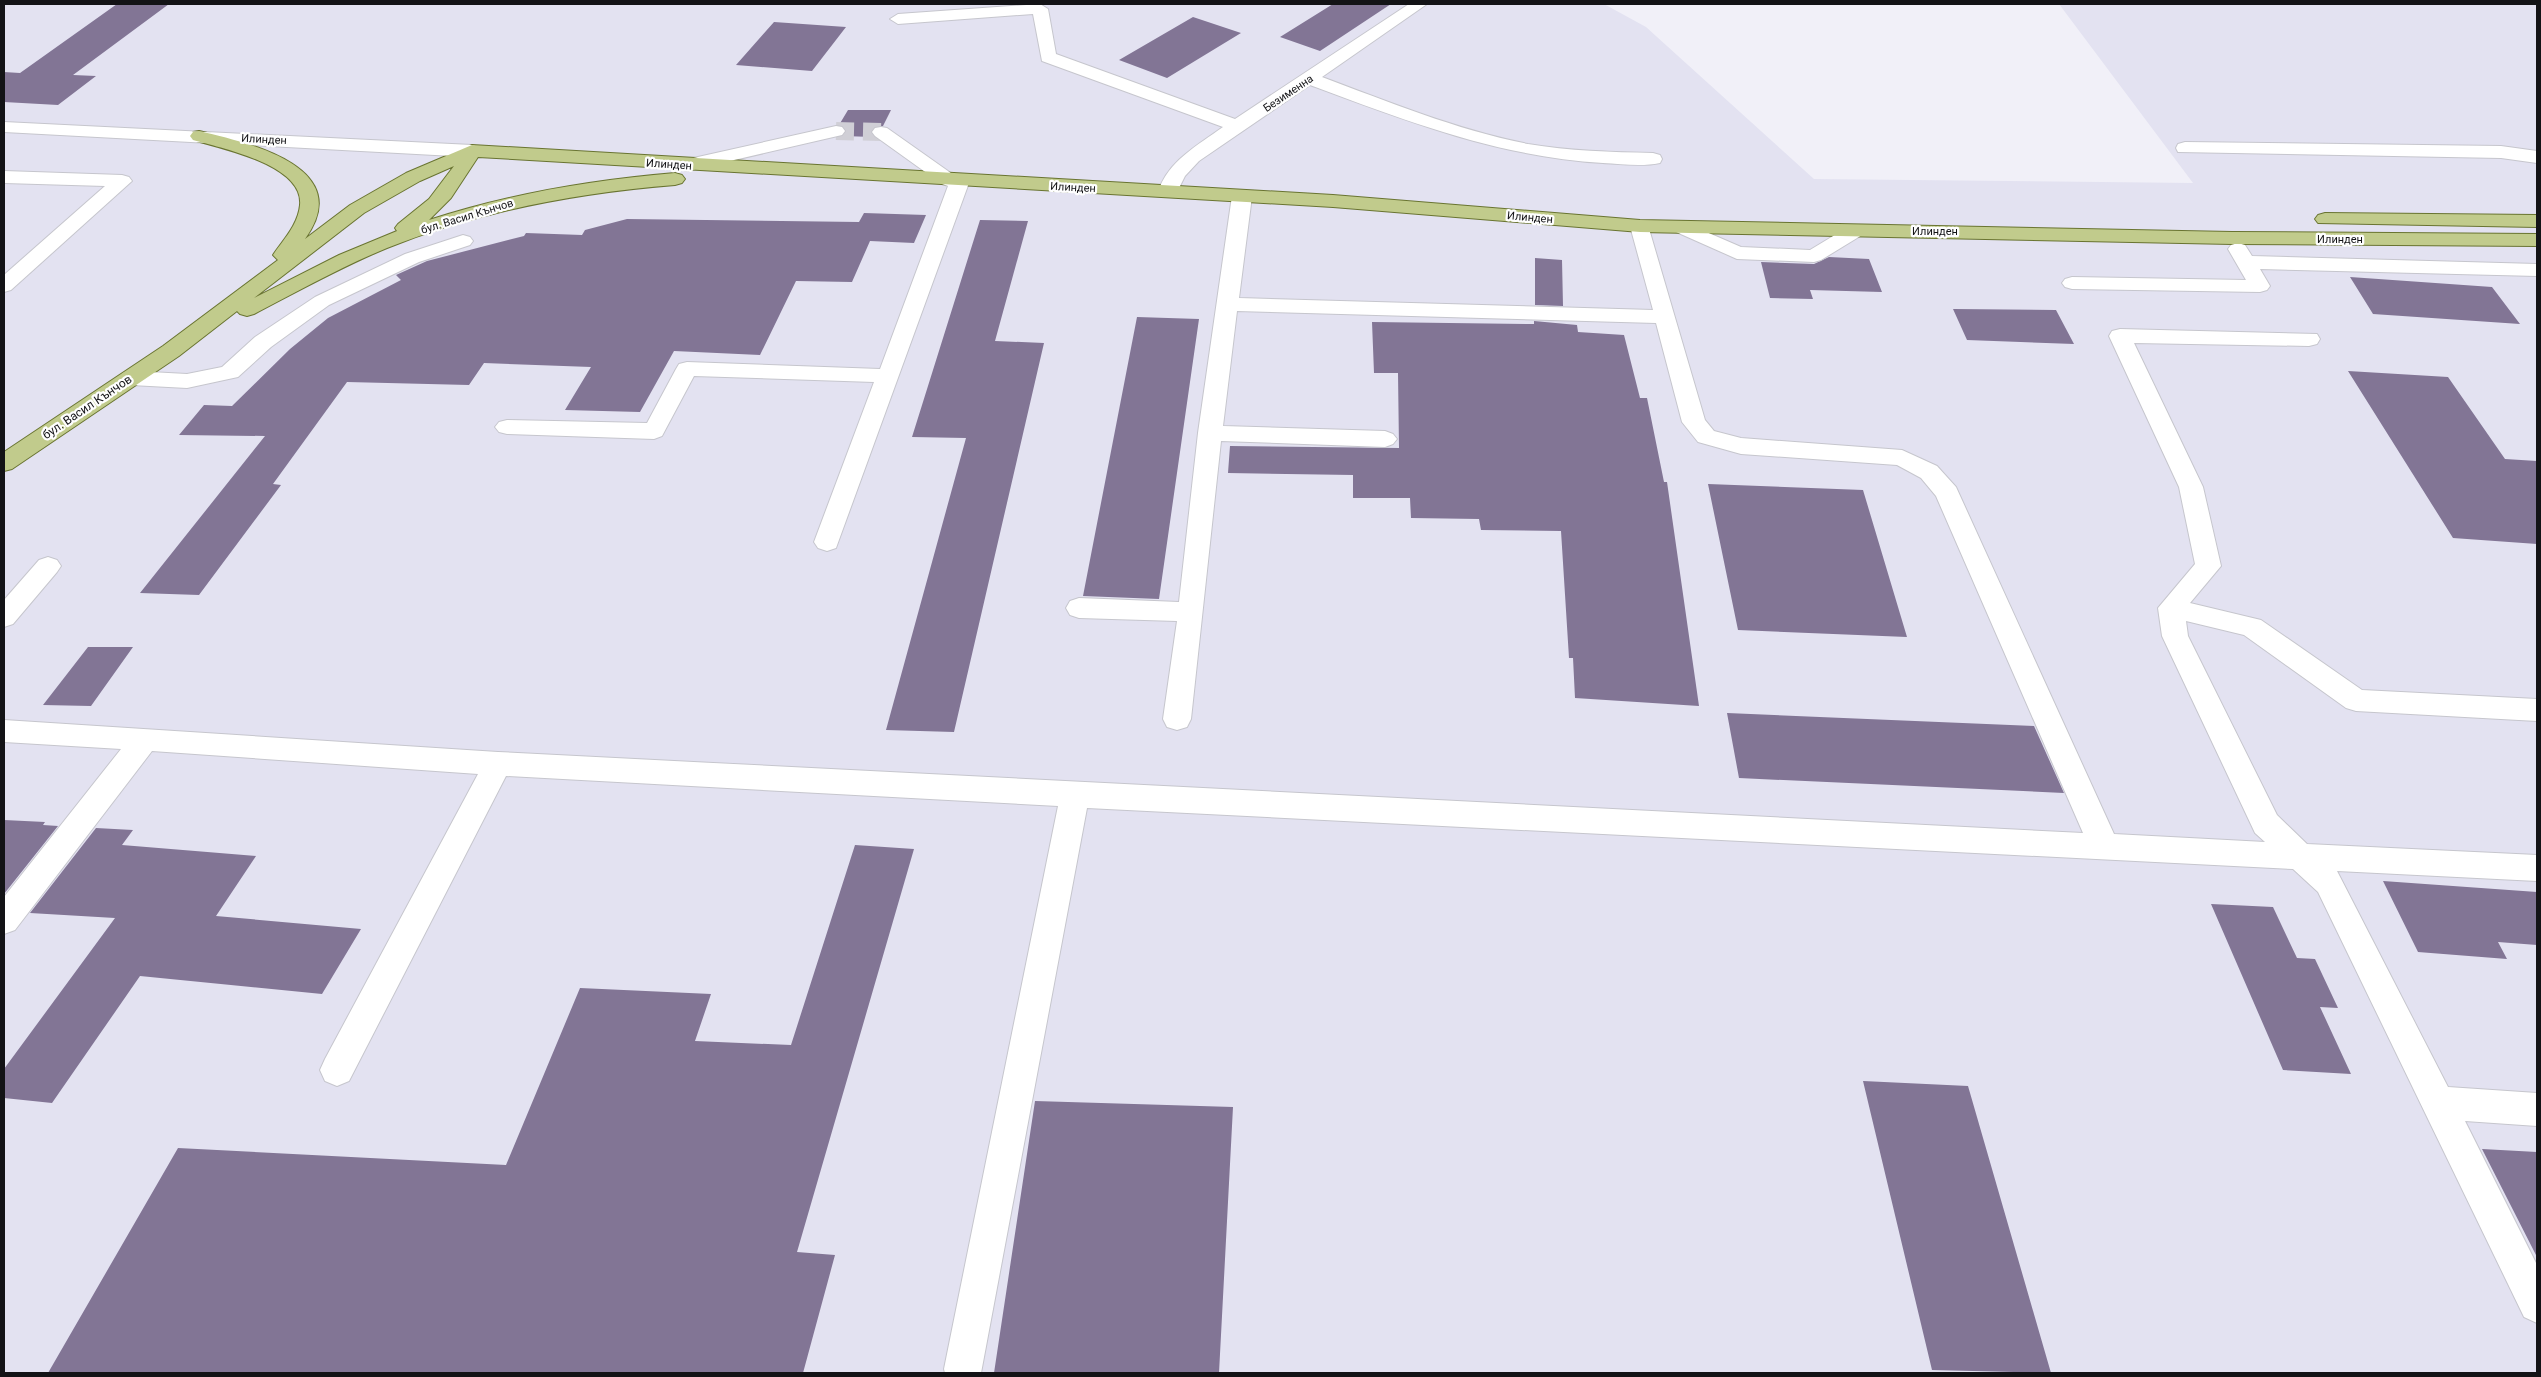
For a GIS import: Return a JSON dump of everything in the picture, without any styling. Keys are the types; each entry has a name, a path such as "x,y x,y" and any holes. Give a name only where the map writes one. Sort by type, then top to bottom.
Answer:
{"main road":[{"path":"199,136 262,154 286,165 301,179 310,193 305,224 292,245 248,292"},
{"name":"Илинден","path":"472,151 789,171 1333,201 1640,226 1681,227"},
{"path":"380,244 416,220 443,198 454,184 472,151"},
{"name":"бул. Васил Кънчов","path":"4,464 171,351 364,204 413,177 472,151"},
{"name":"бул. Васил Кънчов","path":"171,351 299,282 380,244 483,209 563,191 644,181 789,171"},
{"name":"Илинден","path":"1333,201 2191,218"},
{"name":"Илинден","path":"2310,219 2537,221"},
{"name":"Илинден","path":"1855,231 2232,238 2537,240"}],"street":[{"name":"Безименна","path":"1168,192 1171,180 1181,167 1419,4"},
{"path":"898,19 1040,10 1048,57 1239,127"},
{"path":"1310,78 1459,133 1528,149 1591,157 1653,159"},
{"name":"Илинден","path":"4,127 472,151"},
{"path":"687,165 836,131"},
{"path":"827,542 887,376 954,180 880,132"},
{"path":"2185,148 2501,152 2537,157"},
{"path":"4,177 122,181 4,286"},
{"path":"1177,719 1191,612 1210,433 1242,196"},
{"path":"1640,226 1694,422 1706,436 1741,446 1902,458 1928,472 1947,493 2104,846"},
{"path":"1681,227 1737,253 1814,256 1855,231"},
{"path":"2072,283 2260,286 2232,238"},
{"path":"131,378 187,381 230,372 263,342 322,301 412,258 463,241"},
{"path":"2246,262 2537,270"},
{"path":"1227,304 1666,317"},
{"path":"2310,339 2120,336 2191,487 2208,566 2171,608 2175,636 2266,824 2329,883 2537,1304"},
{"path":"507,427 654,430 687,369 887,376"},
{"path":"1210,433 1385,439"},
{"path":"4,617 48,566"},
{"path":"1079,608 1191,612"},
{"path":"2171,608 2252,627 2356,700 2537,710"},
{"path":"4,731 498,764 1075,795 2537,868"},
{"path":"4,920 145,739"},
{"path":"337,1070 498,764"},
{"path":"963,1369 1075,795"},
{"path":"2438,1103 2537,1108"}],"shaded area":[{"path":"4,4 1604,4 1646,27 1814,179 2193,183 2059,4 2537,4 2537,1373 4,1373"}],"building":[{"path":"117,4 169,4 73,75 96,76 58,105 4,102 4,72 20,73"},
{"path":"1333,4 1391,4 1320,51 1280,37"},
{"path":"1193,17 1241,33 1167,78 1119,60"},
{"path":"774,22 846,27 812,71 736,65"},
{"path":"848,110 891,110 883,126 875,126 870,131 873,137 843,136 846,130 839,125"},
{"path":"864,213 926,215 914,243 870,241 852,282 796,281 760,355 674,351 640,412 565,410 591,367 484,363 469,385 347,382 273,484 281,485 199,595 140,593 265,436 179,435 204,405 232,406 290,349 328,318 401,280 396,275 427,261 524,236 526,233 582,235 585,230 627,219 859,222"},
{"path":"980,220 1028,221 995,341 1044,343 954,732 886,730 966,438 912,437"},
{"path":"1829,257 1869,259 1882,292 1810,290 1813,299 1770,298 1761,262 1814,264"},
{"path":"1535,258 1562,260 1563,306 1535,305"},
{"path":"2350,277 2492,287 2520,324 2373,314"},
{"path":"1953,309 2056,310 2074,344 1967,340"},
{"path":"1137,317 1199,319 1159,599 1083,596"},
{"path":"1534,321 1577,325 1578,332 1624,335 1640,398 1647,398 1664,482 1667,482 1699,706 1575,698 1573,658 1569,658 1561,531 1481,530 1479,519 1411,518 1410,498 1353,498 1353,475 1228,473 1230,446 1399,448 1398,373 1374,373 1372,322 1534,324"},
{"path":"2348,371 2448,377 2505,459 2537,461 2537,544 2453,538"},
{"path":"1708,484 1863,490 1907,637 1738,630"},
{"path":"88,647 133,647 91,706 43,705"},
{"path":"1727,713 2034,726 2064,793 1739,778"},
{"path":"4,820 45,822 43,825 58,826 4,894"},
{"path":"96,828 133,830 122,845 256,856 216,916 361,929 322,994 140,976 52,1103 4,1098 4,1069 115,918 30,913"},
{"path":"855,845 914,849 797,1252 835,1255 803,1373 48,1373 178,1148 506,1165 580,988 711,994 695,1041 791,1045"},
{"path":"2383,881 2537,892 2537,945 2498,942 2507,959 2418,952"},
{"path":"2211,904 2273,907 2297,958 2315,959 2338,1008 2320,1007 2351,1074 2283,1070"},
{"path":"1863,1081 1968,1086 2051,1373 1932,1370"},
{"path":"1035,1101 1233,1107 1219,1373 994,1373"},
{"path":"2482,1149 2537,1152 2537,1257"}],"tunnel":[{"path":"836,131 881,132"}]}
